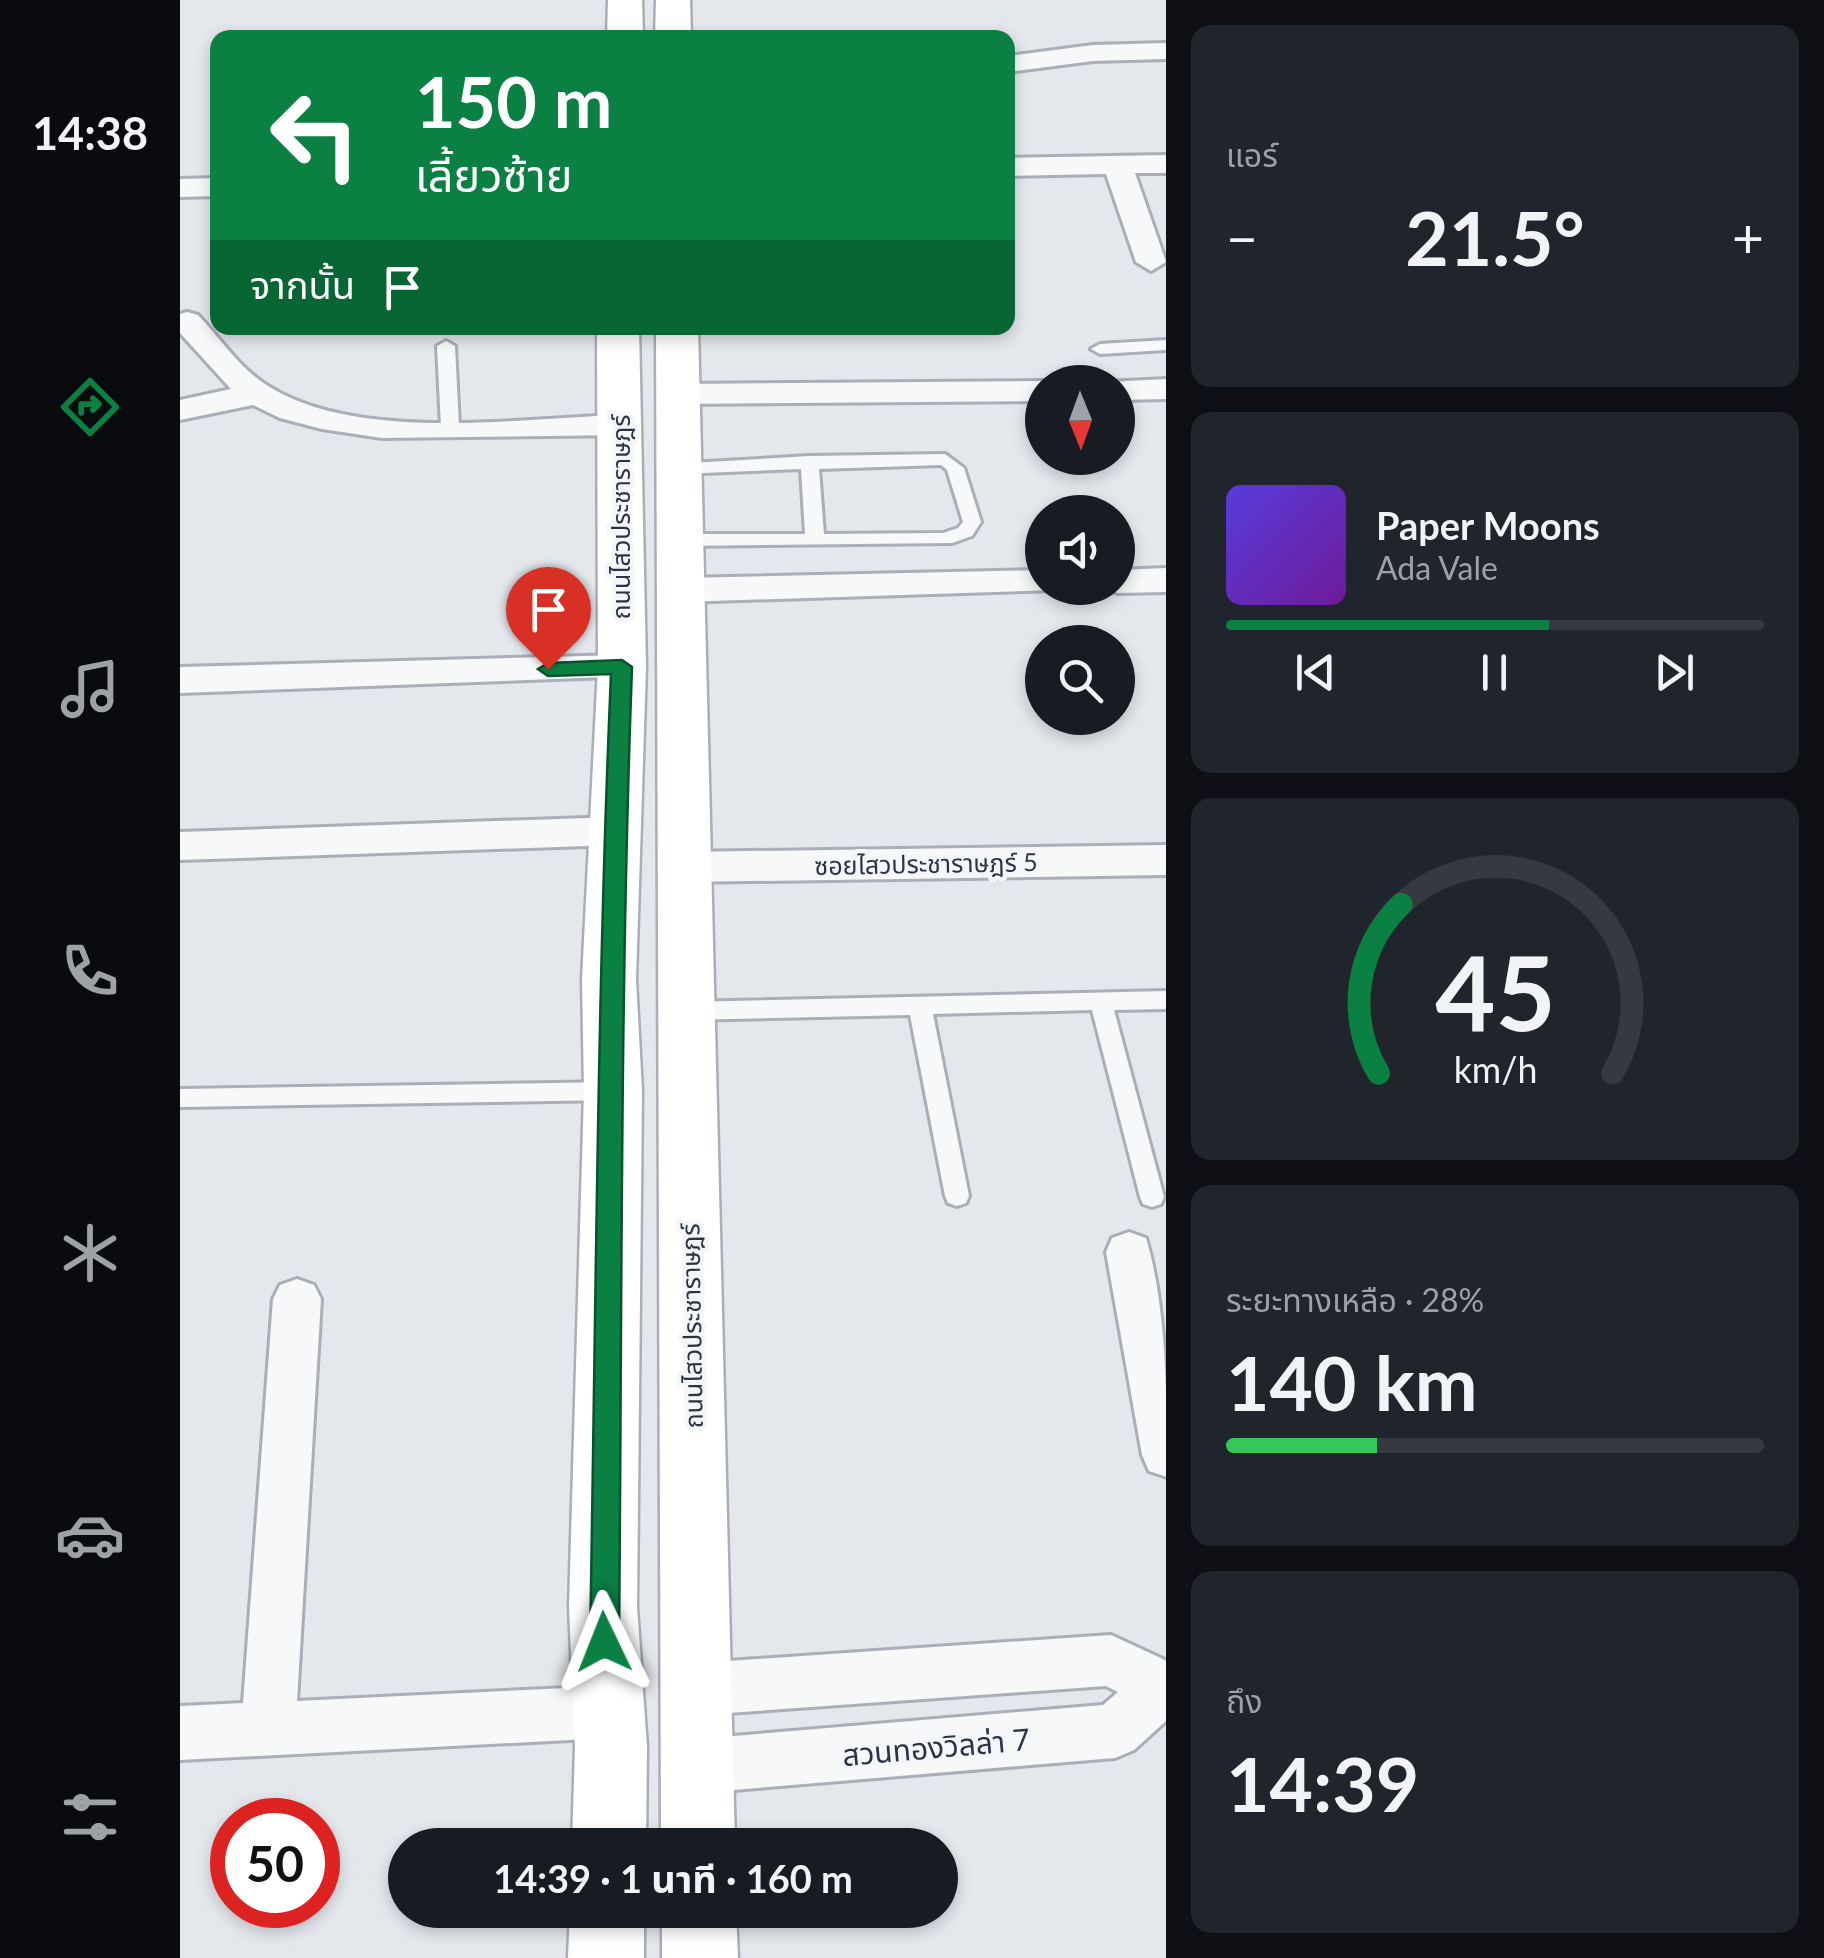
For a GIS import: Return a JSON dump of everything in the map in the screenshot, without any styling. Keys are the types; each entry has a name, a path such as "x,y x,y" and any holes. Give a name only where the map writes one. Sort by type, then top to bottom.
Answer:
{"main road":[{"path":"625,0 625,30"},
{"path":"673,0 673,30"},
{"name":"ถนนไสวประชาราษฎร์","path":"609,1828 609,1712 602,1607 615,832 622,667 618,582 622,424 618,335"},
{"name":"ถนนไสวประชาราษฎร์","path":"677,335 698,1828"},
{"path":"612,1066 687,1025"},
{"path":"606,1958 607,1928"},
{"path":"700,1928 700,1958"}],"street":[{"path":"1015,63 1093,52 1166,51"},
{"path":"1015,167 1166,164"},
{"path":"1118,166 1151,262"},
{"path":"180,188 210,186"},
{"path":"188,322 256,394 322,420 357,428 622,424"},
{"path":"1135,390 1166,389"},
{"path":"678,394 1025,390"},
{"path":"180,410 256,394"},
{"path":"681,565 1025,581"},
{"path":"1135,581 1166,580"},
{"path":"180,680 622,667"},
{"path":"180,846 615,832"},
{"name":"ซอยไสวประชาราษฎร์ 5","path":"685,867 1166,860"},
{"path":"1129,1252 1166,1455"},
{"path":"268,1729 296,1299"},
{"name":"สวนทองวิลล่า 7","path":"696,1677 728,1687 1112,1660 1163,1690 1114,1731 697,1766"},
{"path":"180,1733 609,1712"}],"lane":[{"path":"1100,349 1166,345"},
{"path":"446,346 450,427"},
{"path":"679,468 809,460 944,459 956,468 972,522 965,532 945,539 815,541 681,565"},
{"path":"809,460 815,541"},
{"path":"687,1025 920,1008 1166,1000"},
{"path":"1100,1002 1152,1197"},
{"path":"920,1008 957,1196"},
{"path":"180,1098 612,1066"}],"route":[{"path":"548,669 622,667 610,979 613,1091 604,1642"}]}
